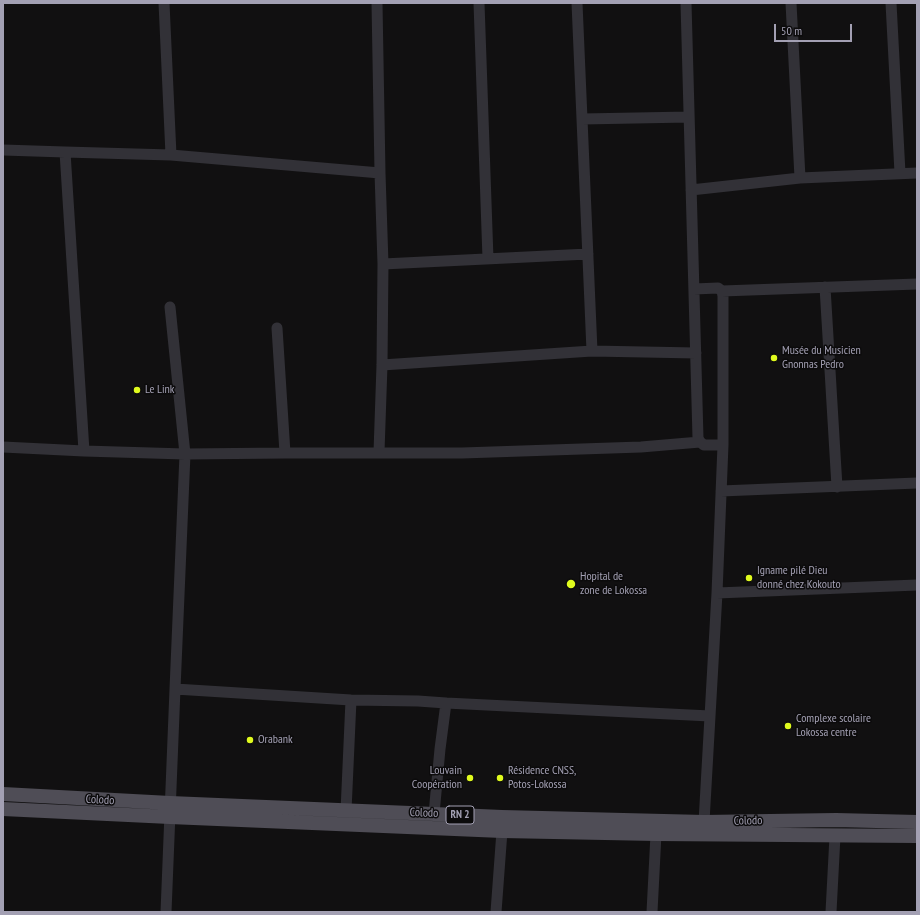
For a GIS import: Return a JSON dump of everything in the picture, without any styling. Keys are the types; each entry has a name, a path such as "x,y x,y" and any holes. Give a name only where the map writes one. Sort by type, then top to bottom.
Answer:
{"main road":[{"name":"Colodo","path":"3,794 170,810 502,831 917,836"},
{"name":"Colodo","path":"3,809 346,811 502,818 704,822 836,820 917,822"}],"street":[{"path":"164,3 171,155"},
{"path":"377,3 383,264 379,452"},
{"path":"479,3 488,259"},
{"path":"577,3 592,351"},
{"path":"686,3 698,438 700,442"},
{"path":"791,3 800,178"},
{"path":"891,3 900,173"},
{"path":"582,119 689,117"},
{"path":"3,150 171,155 380,174"},
{"path":"65,152 84,451"},
{"path":"691,190 800,178 917,173"},
{"path":"383,264 588,254"},
{"path":"694,289 718,288 722,291 917,284"},
{"path":"825,287 837,487"},
{"path":"704,822 717,593 723,445 722,291"},
{"path":"166,912 174,689 185,454 170,307"},
{"path":"276,328 285,452"},
{"path":"382,364 592,351 696,353"},
{"path":"3,446 84,451 185,454 285,452 462,453 641,447 700,442 704,445 723,445"},
{"path":"721,491 917,483"},
{"path":"717,593 917,584"},
{"path":"174,689 351,700 418,701 710,716"},
{"path":"346,811 351,700"},
{"path":"434,814 446,703"},
{"path":"496,912 502,831"},
{"path":"652,912 656,834"},
{"path":"831,912 835,836"}],"place":[{"name":"Musée du Musicien Gnonnas Pedro","path":"774,358"},
{"name":"Le Link","path":"137,390"},
{"name":"Igname pilé Dieu donné chez Kokouto","path":"749,578"},
{"name":"Hopital de zone de Lokossa","path":"571,584"},
{"name":"Complexe scolaire Lokossa centre","path":"788,726"},
{"name":"Orabank","path":"250,740"},
{"name":"Louvain Coopération","path":"470,778"},
{"name":"Résidence CNSS, Potos-Lokossa","path":"500,778"}]}
